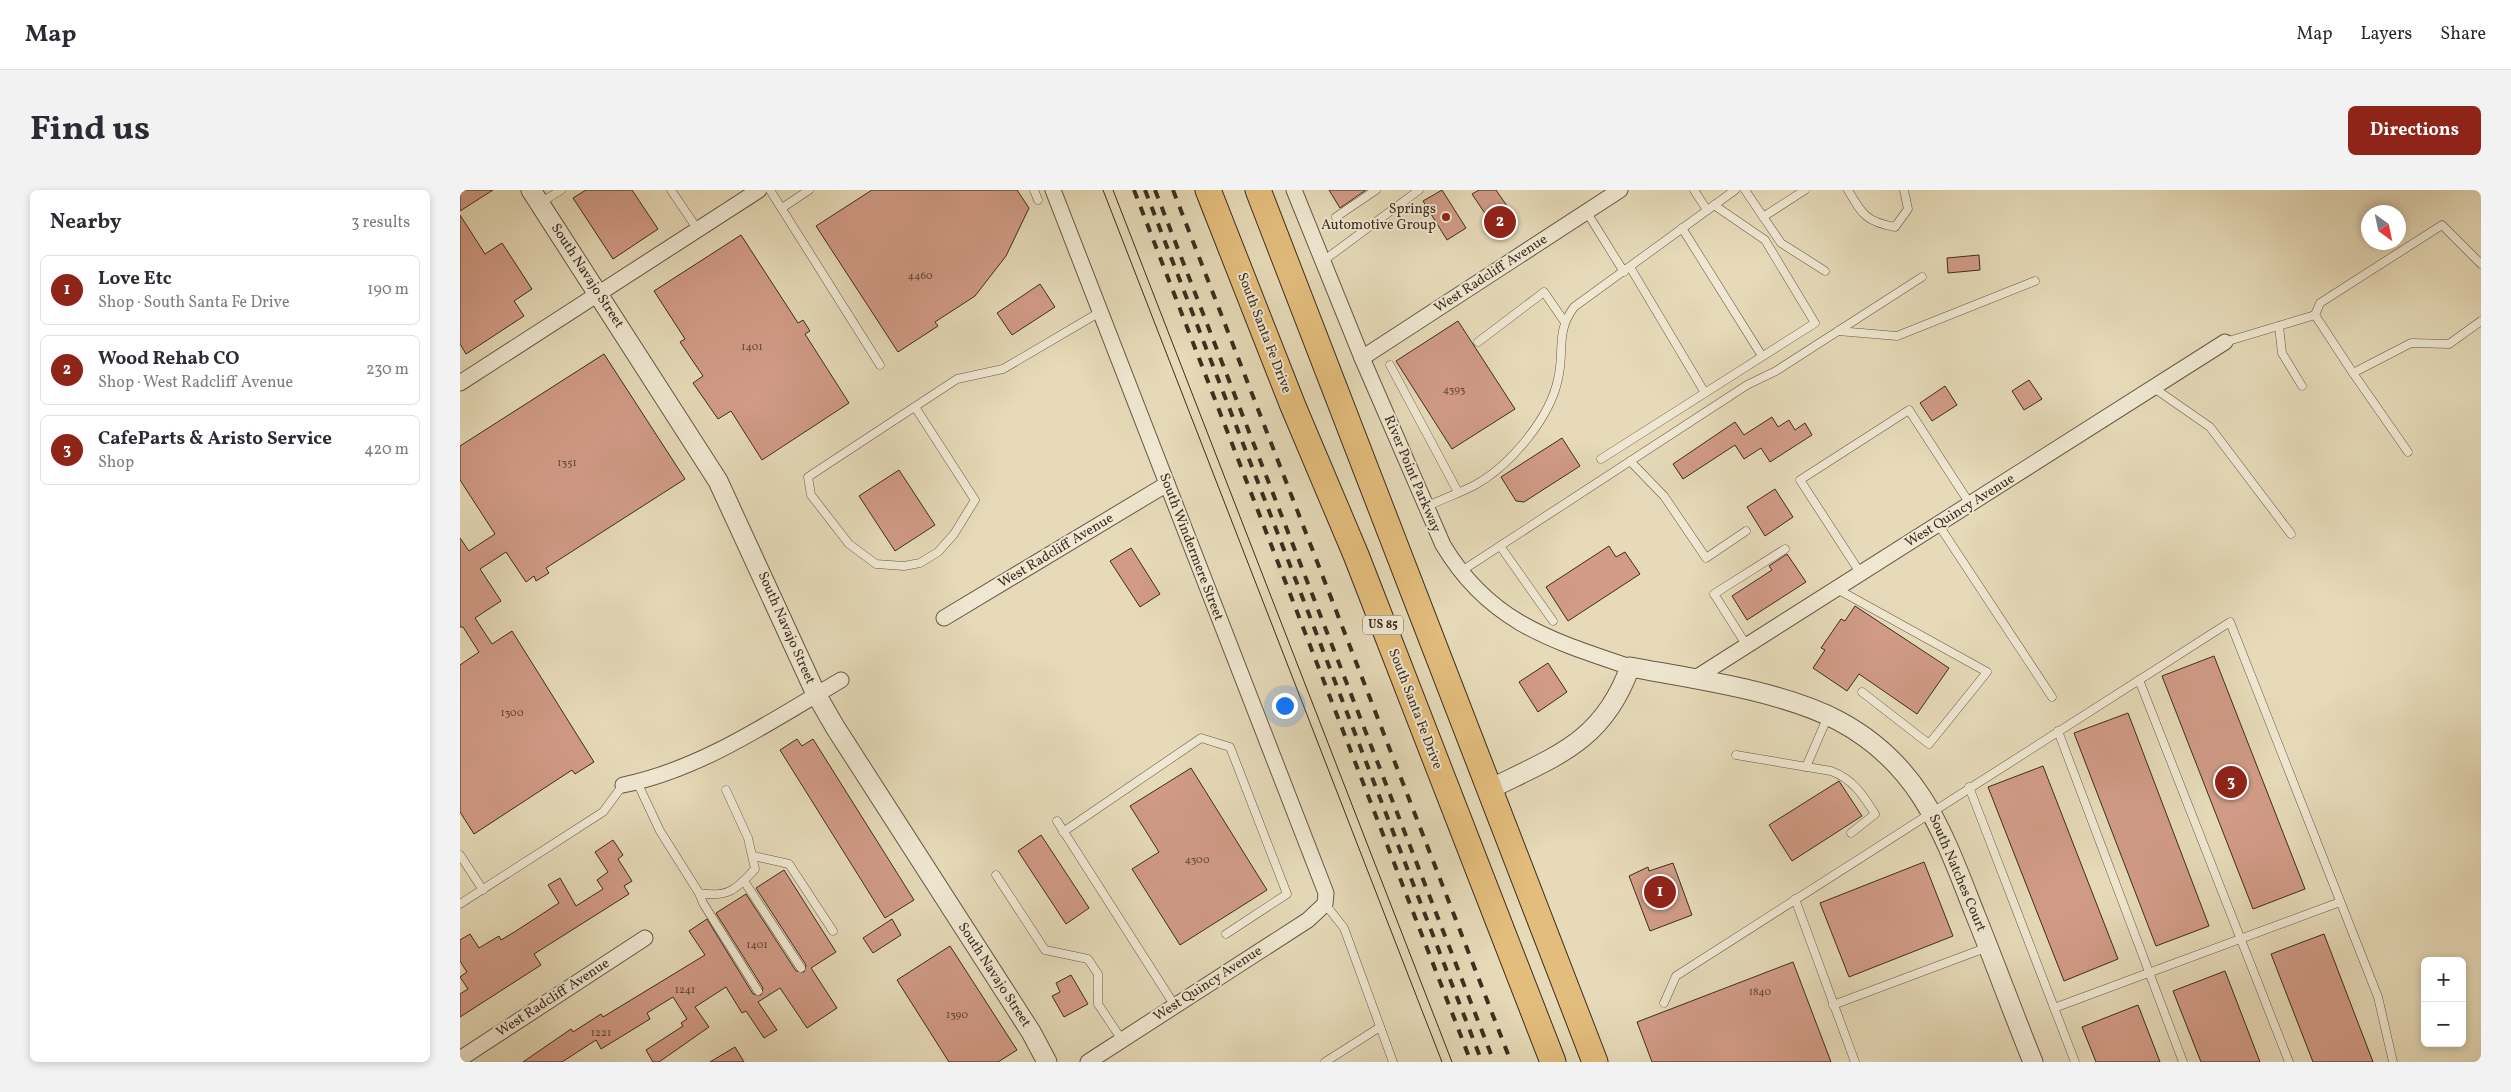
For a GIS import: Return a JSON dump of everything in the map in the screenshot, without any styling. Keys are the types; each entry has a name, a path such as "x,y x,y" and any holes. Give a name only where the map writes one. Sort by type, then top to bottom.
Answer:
{"highway":[{"name":"South Santa Fe Drive","path":"1208,190 1292,406 1356,556 1553,1062"},
{"name":"US 85","path":"1258,190 1595,1062"}],"street":[{"path":"460,383 759,190"},
{"name":"South Windermere Street","path":"1053,190 1322,880 1326,894 1325,904"},
{"name":"River Point Parkway","path":"1294,190 1362,358 1426,506 1443,544 1460,572 1489,601 1517,623 1574,648 1630,667"},
{"name":"West Radcliff Avenue","path":"1362,358 1620,190"},
{"name":"South Navajo Street","path":"536,196 718,481 816,694 851,754 1026,1025 1047,1062"},
{"name":"West Quincy Avenue","path":"1694,679 2225,342"},
{"name":"West Radcliff Avenue","path":"944,618 1167,484"},
{"path":"1490,789 1554,756 1589,734 1614,704 1630,667"},
{"name":"South Natches Court","path":"1630,667 1694,679 1803,706 1828,716 1865,737 1884,753 1914,784 1932,811 1949,848 2033,1062"},
{"path":"630,784 666,774 704,757 841,680"},
{"name":"West Quincy Avenue","path":"1088,1062 1308,920 1325,904"},
{"name":"West Radcliff Avenue","path":"461,1060 645,938"}],"lane":[{"path":"536,196 561,190"},
{"path":"671,190 698,230"},
{"path":"770,190 880,365"},
{"path":"782,208 809,190"},
{"path":"1034,190 1038,200"},
{"path":"1336,216 1376,190"},
{"path":"1323,261 1419,190"},
{"path":"1694,190 1707,210"},
{"path":"1426,506 1476,485 1502,466 1533,432 1558,382 1563,355 1561,335 1564,321 1574,307 1735,190"},
{"path":"1745,190 1781,243 1824,271"},
{"path":"1763,217 1805,190"},
{"path":"1848,190 1862,214 1878,224 1895,227 1908,209 1904,190"},
{"path":"1601,459 1815,323 1765,240 1714,205"},
{"path":"1591,219 1627,270 1705,393"},
{"path":"2225,342 2315,314 2320,303 2442,225 2481,264"},
{"path":"1682,228 1762,356"},
{"path":"1460,572 1747,386 1776,371 1922,277"},
{"path":"1838,331 1897,336 2035,281"},
{"path":"1478,342 1544,292 1564,321"},
{"path":"915,406 975,500 954,534 938,552 920,563 904,566 876,564 849,544 811,495 808,477 915,406 957,379 1003,369 1100,312"},
{"path":"2315,314 2408,452"},
{"path":"2353,373 2411,343 2449,344 2481,321"},
{"path":"2279,326 2282,352 2302,386"},
{"path":"1390,365 1458,492"},
{"path":"2154,388 2210,427 2291,534"},
{"path":"1861,574 1800,480 1909,410 1970,504"},
{"path":"1630,461 1664,496 1706,558 1746,532"},
{"path":"1938,524 2052,697"},
{"path":"1500,546 1554,621"},
{"path":"1747,646 1714,594 1785,549"},
{"path":"1837,589 1987,672 1929,744 1862,692"},
{"path":"1664,1003 1676,976 2230,622 2378,997 2393,1062"},
{"path":"2139,680 2289,1062"},
{"path":"1806,767 1828,716"},
{"path":"2058,731 2183,1062"},
{"path":"1064,832 1201,738 1230,747 1287,894 1226,934"},
{"path":"1736,755 1843,775 1854,783 1875,814 1851,832"},
{"path":"460,904 603,812 630,784 699,892 703,903 758,991"},
{"path":"1969,787 2075,1062"},
{"path":"699,892 716,896 729,892 744,881 755,869 754,856 748,838 726,790"},
{"path":"1057,821 1175,1006"},
{"path":"460,855 482,890"},
{"path":"754,856 790,864 833,931"},
{"path":"996,875 1045,950 1088,959 1098,974 1098,1004 1122,1040"},
{"path":"744,881 801,968"},
{"path":"1795,899 1855,1062"},
{"path":"2054,1008 2340,902"},
{"path":"1325,904 1344,928 1393,1062"},
{"path":"1833,1005 1988,947"},
{"path":"1325,1062 1380,1027"}],"building":[{"path":"460,190 493,190 460,211"},
{"path":"586,190 632,190 658,229 613,259 573,198"},
{"path":"872,190 1017,190 1029,208 1006,256 975,296 935,322 938,326 898,352 816,226"},
{"path":"1329,190 1366,190 1340,208"},
{"path":"1442,190 1466,228 1447,240 1423,201"},
{"path":"1479,190 1496,190 1507,206 1488,218 1472,194"},
{"path":"460,215 485,254 502,243 532,289 514,301 524,316 466,354 460,344"},
{"path":"741,235 798,323 803,320 810,331 805,334 849,403 762,460 731,411 718,419 693,383 703,376 680,342 685,339 654,291"},
{"path":"1979,255 1980,270 1948,273 1947,258"},
{"path":"1040,284 1055,307 1012,335 997,313"},
{"path":"1458,321 1515,409 1452,449 1396,361"},
{"path":"604,354 685,479 546,568 549,573 536,581 534,576 526,582 506,552 480,569 501,601 475,618 492,644 512,631 594,762 575,774 572,770 474,834 460,812 460,665 479,652 463,627 460,627 460,538 469,551 495,534 460,480 460,446"},
{"path":"2029,380 2042,399 2024,410 2012,391"},
{"path":"1945,386 1957,405 1932,421 1920,403"},
{"path":"1772,417 1778,427 1789,420 1795,430 1805,423 1812,435 1770,462 1761,448 1744,459 1735,445 1683,479 1673,464 1735,422 1744,435"},
{"path":"1562,438 1580,466 1524,502 1516,501 1501,477"},
{"path":"899,470 935,525 895,551 859,496"},
{"path":"1775,489 1793,517 1765,536 1747,507"},
{"path":"1609,546 1616,557 1625,552 1640,574 1568,621 1546,587"},
{"path":"1131,548 1160,594 1140,607 1110,561"},
{"path":"1787,554 1806,582 1747,620 1732,596 1772,570 1769,566"},
{"path":"1855,606 1949,668 1917,714 1859,674 1847,691 1813,668 1825,650 1821,648 1841,619 1845,621"},
{"path":"2214,656 2305,889 2253,909 2162,676"},
{"path":"1548,663 1567,692 1538,712 1519,682"},
{"path":"2128,713 2209,926 2156,946 2074,733"},
{"path":"797,739 802,746 813,739 914,900 885,918 780,750"},
{"path":"2043,766 2118,959 2064,981 1988,787"},
{"path":"1191,768 1267,890 1180,945 1132,869 1159,852 1130,806"},
{"path":"1839,781 1862,816 1792,861 1769,825"},
{"path":"1041,835 1089,908 1066,924 1018,851"},
{"path":"613,840 623,855 618,859 632,881 624,886 629,894 534,954 541,965 460,1017 460,994 468,989 460,977 467,972 460,961 460,940 470,934 479,948 499,936 501,940 516,931 559,903 548,885 560,878 576,906 603,889 597,880 608,872 595,852"},
{"path":"1924,862 1953,936 1849,977 1820,903"},
{"path":"1673,863 1692,915 1650,931 1629,876 1648,867 1649,871"},
{"path":"784,870 836,952 811,968 837,1008 807,1028 780,988 758,1002 777,1030 764,1038 746,1011 742,1013 726,987 695,1007 709,1027 659,1062 653,1062 646,1050 683,1026 681,1023 687,1019 673,997 647,1013 650,1019 601,1049 596,1040 562,1062 523,1062 571,1029 573,1032 601,1014 603,1017 705,955 689,931 707,919 753,994 761,995 763,988 716,913 746,894 796,971 804,972 806,965 756,888"},
{"path":"892,919 901,935 873,953 863,938"},
{"path":"2324,934 2373,1062 2313,1062 2271,954"},
{"path":"950,946 1017,1050 998,1062 949,1062 897,980"},
{"path":"1793,962 1831,1062 1652,1062 1637,1022"},
{"path":"2225,971 2260,1062 2201,1062 2173,991"},
{"path":"1071,975 1088,1004 1064,1017 1052,996 1060,992 1056,983"},
{"path":"2138,1005 2160,1062 2096,1062 2082,1027"},
{"path":"735,1047 744,1062 710,1062"}],"tram line":[{"path":"1103,190 1442,1062"},
{"path":"1113,190 1452,1062"}],"railway":[{"path":"1134,190 1471,1062"},
{"path":"1145,190 1482,1062"},
{"path":"1155,190 1494,1062"},
{"path":"1173,190 1511,1062"}],"place":[{"name":"Springs Automotive Group","path":"1446,217"},
{"name":"Wood Rehab CO","path":"1500,222"},
{"name":"CafeParts & Aristo Service","path":"2231,782"},
{"name":"Love Etc","path":"1660,892"}]}
